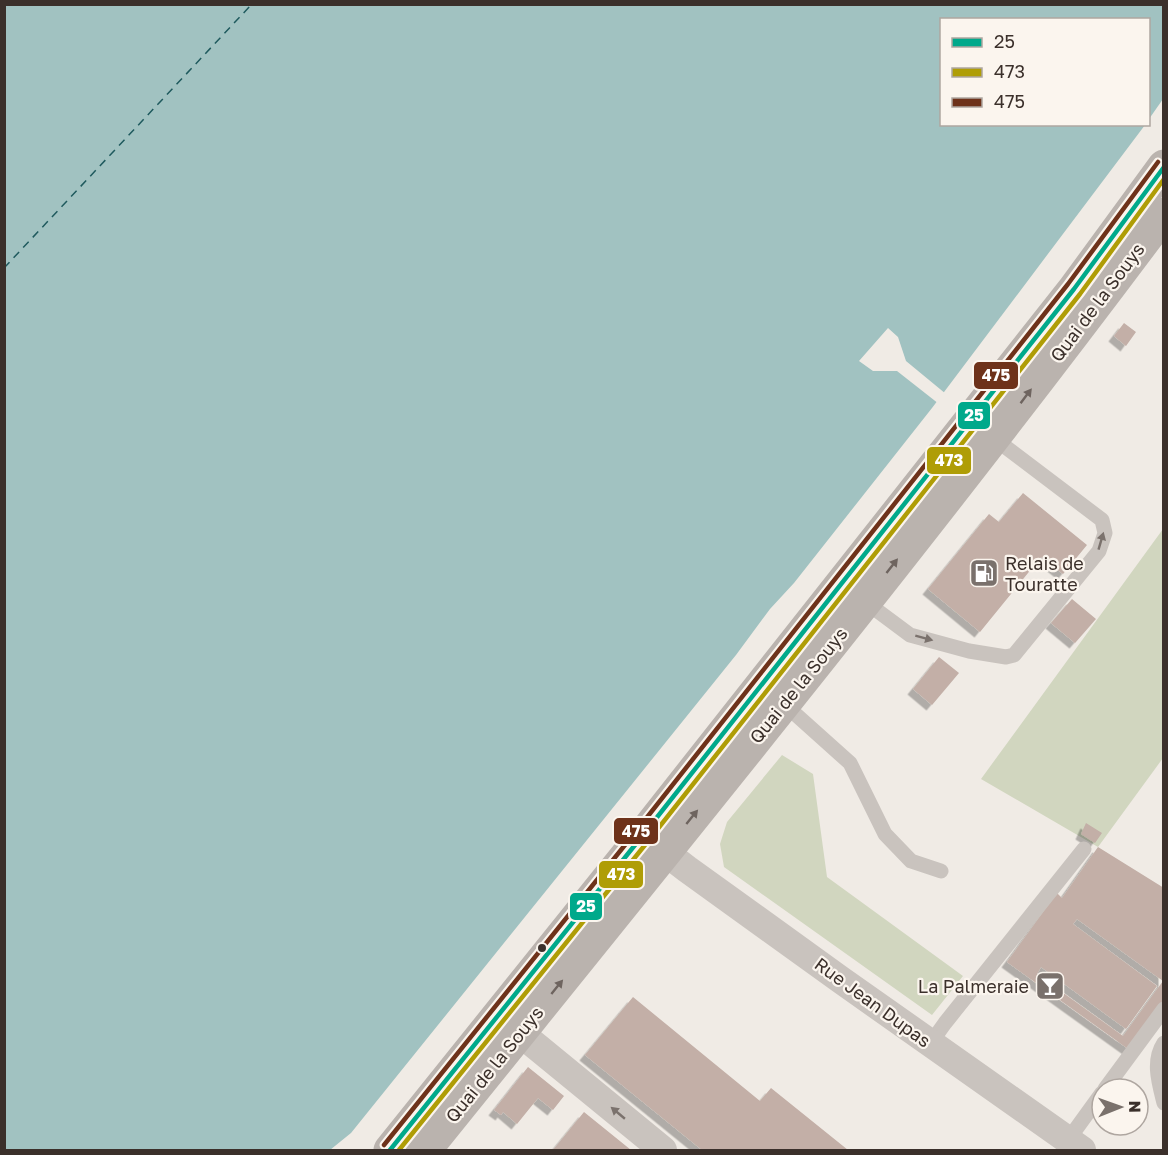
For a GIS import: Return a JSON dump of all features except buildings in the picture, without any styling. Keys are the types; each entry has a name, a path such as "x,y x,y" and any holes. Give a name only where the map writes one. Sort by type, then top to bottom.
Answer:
{"main road":[{"name":"Quai de la Souys","path":"981,429 1074,289 1164,165"},
{"name":"Quai de la Souys","path":"425,1150 510,1024 981,429 1164,214"},
{"name":"Quai de la Souys","path":"654,844 783,703 853,592"},
{"name":"Quai de la Souys","path":"390,1150 510,1024"}],"street":[{"name":"Rue Jean Dupas","path":"654,844 930,1044 1075,1145"},
{"path":"510,1024 663,1150"}],"lane":[{"path":"853,592 910,635 969,651 1006,657 1014,655 1099,551 1105,533 1102,520 981,429"},
{"path":"783,703 850,762 885,834 911,861 941,871"},
{"path":"930,1044 1084,849"},
{"path":"1114,1077 1164,1009"},
{"path":"1164,1043 1158,1052 1157,1076 1164,1103"},
{"path":"1075,1145 1090,1116"}],"green space":[{"path":"1163,529 1163,758 1098,847 981,779"},
{"path":"782,755 813,774 827,877 963,976 932,1015 724,867 720,844 727,822"}],"water":[{"path":"5,5 1163,5 1163,99 1150,118 1150,18 940,18 940,126 1144,126 932,408 351,1133 330,1150 5,1150"}],"pier":[{"path":"888,328 898,337 906,361 946,394 939,404 897,371 873,371 859,361"}],"ferry route":[{"path":"4,268 252,4"}],"transit line":[{"name":"475","path":"384,1145 637,830 1068,284 1158,162"},
{"name":"25","path":"390,1150 643,835 1074,289 1164,167"},
{"name":"473","path":"399,1150 649,840 1080,294 1164,179"}],"place":[{"name":"Relais de Touratte","path":"984,573"},
{"name":"La Palmeraie","path":"1050,986"}]}
